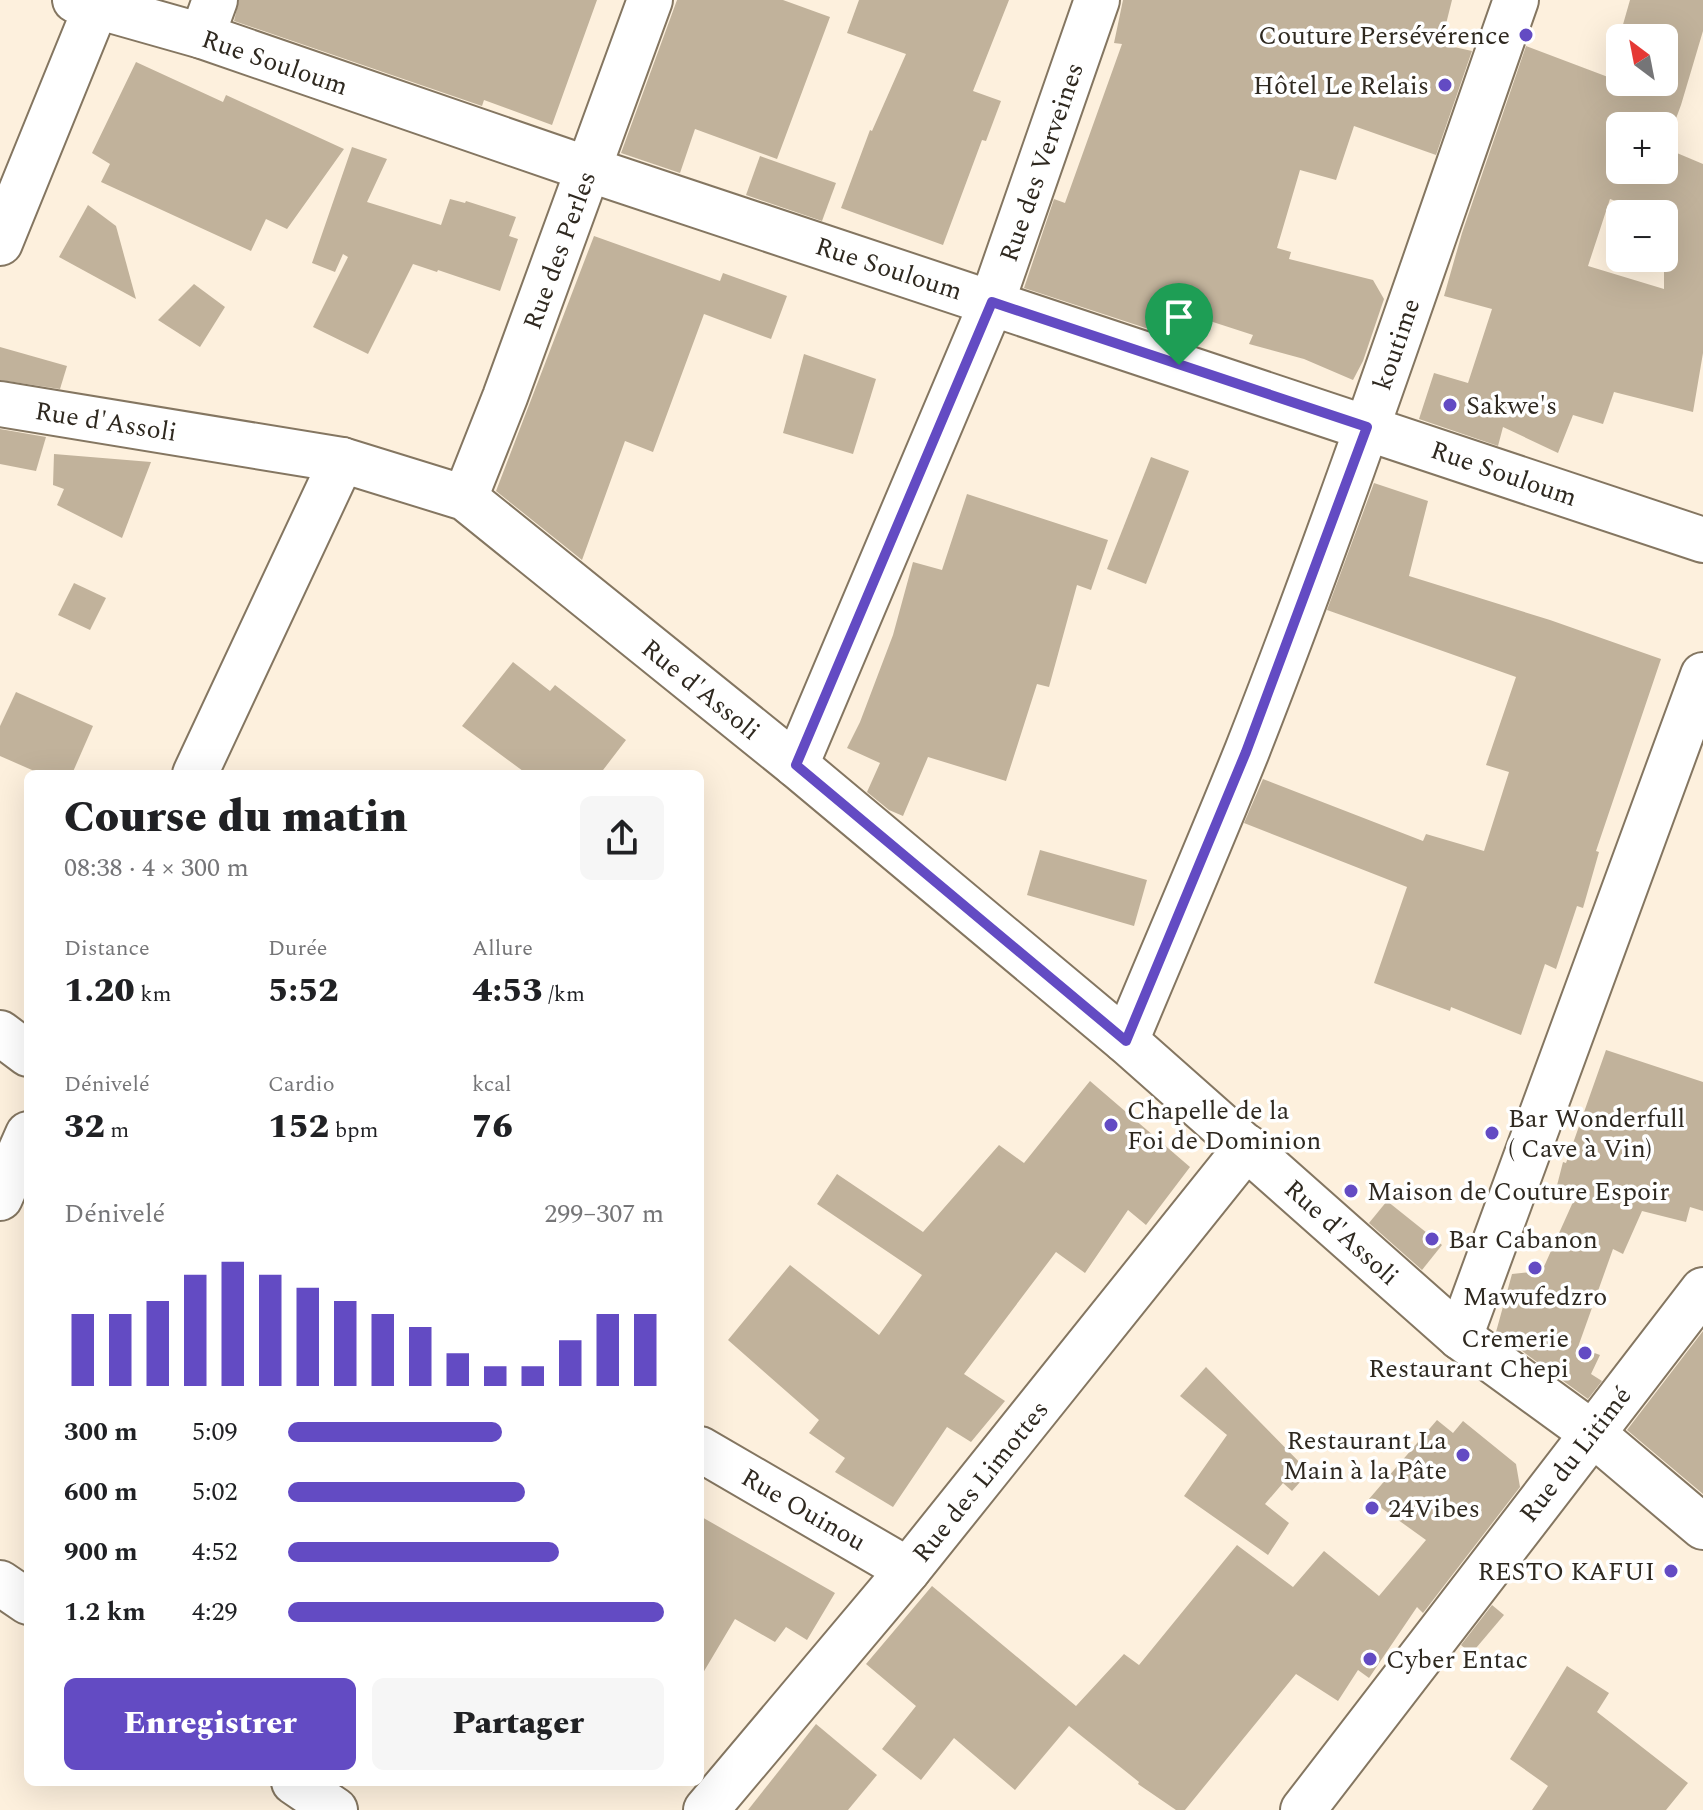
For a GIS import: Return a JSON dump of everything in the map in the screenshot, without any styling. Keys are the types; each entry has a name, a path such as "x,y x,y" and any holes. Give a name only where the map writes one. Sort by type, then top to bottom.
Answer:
{"street":[{"name":"Rue des Perles","path":"465,498 650,0"},
{"name":"Rue des Verveines","path":"796,765 992,302 1097,0"},
{"name":"koutime","path":"1126,1041 1246,752 1367,427 1516,0"},
{"name":"Rue Souloum","path":"85,4 208,18 588,169 1703,540"},
{"path":"0,243 85,4"},
{"name":"Rue d'Assoli","path":"0,404 342,460 465,498 796,765 1126,1041 1460,1337 1592,1433 1703,1527"},
{"path":"197,770 342,460"},
{"path":"1460,1337 1703,675"},
{"path":"0,1033 24,1051"},
{"path":"0,1198 24,1143"},
{"name":"Rue des Limottes","path":"706,1810 908,1570 1247,1147"},
{"name":"Rue du Litimé","path":"1303,1810 1703,1290"},
{"name":"Rue Ouinou","path":"704,1451 908,1570"},
{"path":"0,1583 24,1599"},
{"path":"300,1786 335,1810"}],"building":[{"path":"239,0 597,0 552,125 484,100 482,106 234,21"},
{"path":"677,0 783,0 830,17 777,159 695,129 680,173 621,153"},
{"path":"859,0 1009,0 973,91 1001,101 986,141 982,140 943,245 841,208 870,130 906,54 847,33"},
{"path":"1123,0 1452,0 1441,44 1472,51 1436,155 1354,126 1336,180 1300,170 1277,248 1291,252 1289,259 1373,280 1384,299 1363,361 1353,380 1304,359 1249,344 1253,335 1179,311 1170,336 1024,288 1054,199 1065,203 1122,44 1114,43"},
{"path":"1630,0 1703,0 1703,31 1678,113 1606,112 1606,184 1678,184 1678,153 1703,164 1703,353 1693,412 1614,392 1603,424 1573,415 1558,453 1503,427 1498,446 1419,419 1434,373 1468,383 1492,309 1444,296 1462,233 1526,46 1606,76 1606,96 1678,96 1678,24 1623,24"},
{"path":"136,62 223,102 226,95 344,149 287,229 266,219 251,251 101,182 110,164 92,153"},
{"path":"352,147 387,159 367,202 441,225 450,199 466,201 516,217 509,236 518,239 500,291 413,264 368,354 313,327 348,257 343,254 335,272 312,263"},
{"path":"760,156 836,183 822,221 746,195"},
{"path":"88,205 116,226 136,299 59,257"},
{"path":"594,236 720,281 723,273 787,296 771,339 704,314 653,452 625,441 582,560 496,491"},
{"path":"194,284 225,307 200,347 158,320"},
{"path":"0,347 67,366 60,389 0,380"},
{"path":"804,354 876,379 853,454 783,433"},
{"path":"0,429 46,437 36,471 0,464"},
{"path":"54,454 151,462 122,538 57,505 64,489 53,485"},
{"path":"1151,457 1189,471 1146,584 1107,569"},
{"path":"1374,483 1428,501 1409,576 1661,659 1596,851 1599,852 1583,908 1577,906 1556,969 1545,964 1521,1035 1451,1007 1450,1011 1374,983 1407,887 1244,823 1263,779 1423,841 1426,834 1484,851 1509,772 1486,765 1516,677 1327,610"},
{"path":"967,494 1108,540 1091,590 1077,585 1049,687 1037,684 1006,781 928,757 903,816 889,810 867,792 880,763 847,748 893,635 913,562 942,570"},
{"path":"74,583 106,598 90,630 58,615"},
{"path":"513,662 550,691 555,685 626,740 603,770 522,770 462,726"},
{"path":"16,692 93,726 74,770 32,770 0,756 0,726"},
{"path":"1040,850 1147,880 1134,926 1027,895"},
{"path":"1606,1050 1703,1082 1703,1211 1690,1207 1686,1222 1642,1211 1623,1254 1613,1249 1578,1347 1600,1355 1591,1374 1602,1381 1588,1399 1496,1332 1512,1274 1542,1271 1573,1202 1554,1197 1563,1162 1566,1163"},
{"path":"1090,1081 1190,1167 1146,1225 1128,1210 1085,1273 1056,1252 964,1374 1005,1401 971,1442 947,1427 893,1507 835,1472 845,1458 809,1433 819,1420 728,1340 790,1265 879,1335 922,1275 817,1204 837,1174 923,1232 999,1145 1024,1163"},
{"path":"1387,1201 1442,1245 1422,1270 1369,1223"},
{"path":"1703,1331 1703,1494 1627,1430"},
{"path":"1206,1367 1309,1472 1292,1491 1283,1483 1265,1504 1289,1523 1268,1555 1184,1496 1227,1435 1180,1396"},
{"path":"1437,1420 1453,1433 1463,1421 1516,1464 1520,1487 1423,1613 1417,1607 1369,1678 1358,1670 1338,1701 1296,1674 1185,1810 1176,1810 1138,1784 1069,1726 1015,1790 954,1738 921,1780 882,1749 916,1706 866,1664 932,1586 1076,1706 1124,1654 1139,1665 1237,1545 1293,1587 1324,1551 1379,1596 1426,1540 1369,1499"},
{"path":"704,1518 835,1593 807,1640 786,1627 775,1642 735,1619 704,1671"},
{"path":"1492,1605 1504,1615 1471,1654 1461,1645"},
{"path":"1567,1666 1609,1693 1597,1712 1688,1783 1666,1810 1532,1810 1548,1786 1510,1759"},
{"path":"816,1724 877,1775 848,1810 748,1810"}],"place":[{"name":"Couture Persévérence","path":"1526,35"},
{"name":"Hôtel Le Relais","path":"1445,85"},
{"name":"Sakwe's","path":"1450,405"},
{"name":"Chapelle de la Foi de Dominion","path":"1111,1125"},
{"name":"Bar Wonderfull ( Cave à Vin)","path":"1492,1133"},
{"name":"Maison de Couture Espoir","path":"1351,1191"},
{"name":"Bar Cabanon","path":"1432,1239"},
{"name":"Mawufedzro","path":"1535,1268"},
{"name":"Cremerie Restaurant Chepi","path":"1585,1353"},
{"name":"Restaurant La Main à la Pâte","path":"1463,1455"},
{"name":"24Vibes","path":"1372,1508"},
{"name":"RESTO KAFUI","path":"1671,1571"},
{"name":"Cyber Entac","path":"1370,1659"}],"route":[{"path":"992,302 1179,365 1367,427 1246,752 1126,1041 796,765 992,302"}]}
